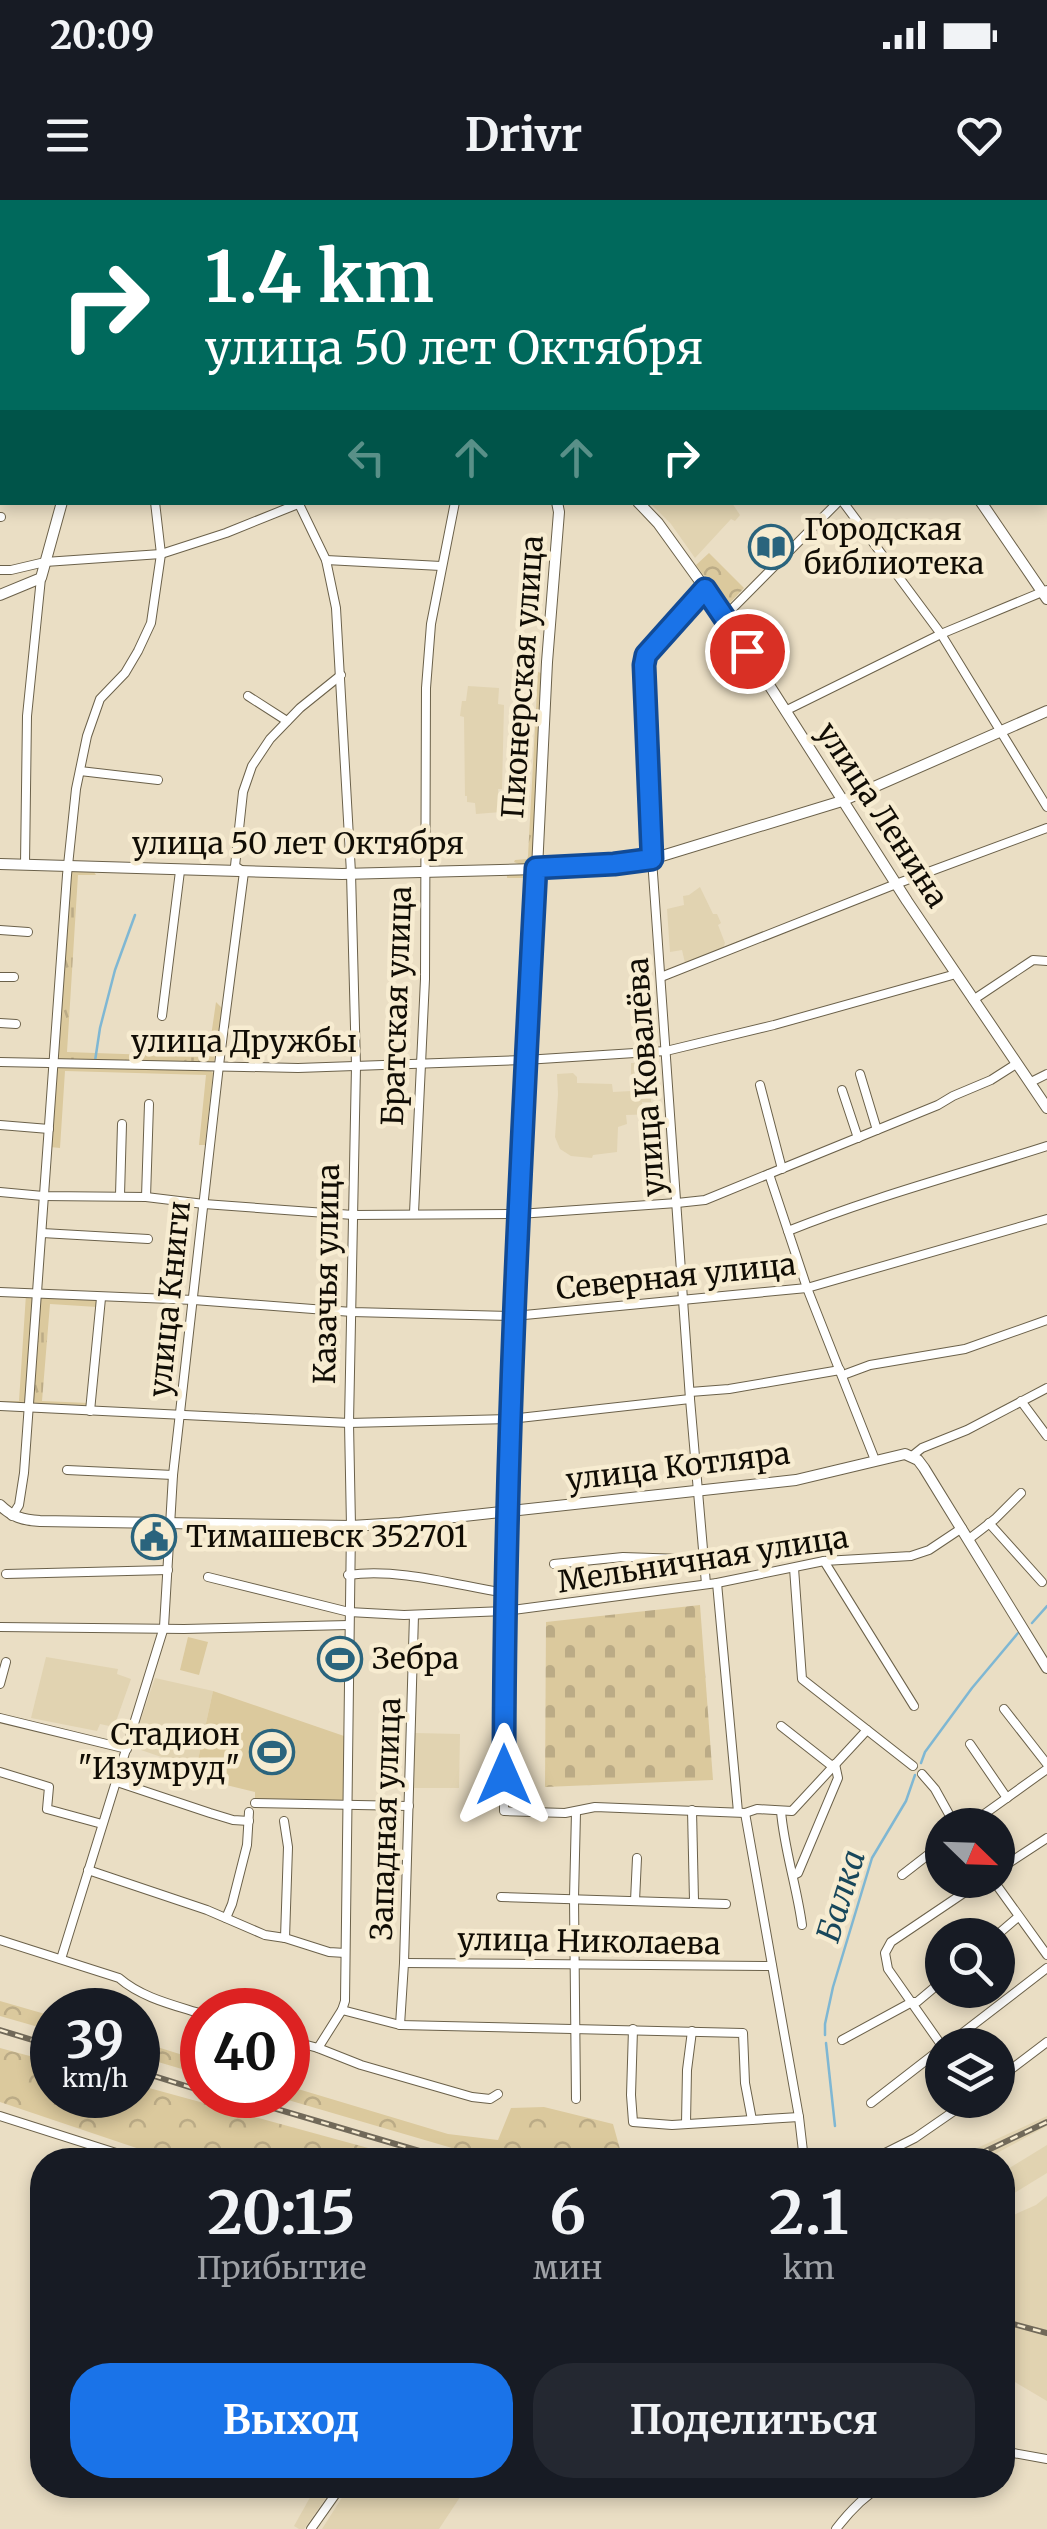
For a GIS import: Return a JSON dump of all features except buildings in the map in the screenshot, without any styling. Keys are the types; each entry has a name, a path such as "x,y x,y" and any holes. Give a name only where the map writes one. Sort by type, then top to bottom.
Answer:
{"main road":[{"path":"0,595 41,578 61,505"},
{"name":"Пионерская улица","path":"536,868 557,505"},
{"name":"улица Ленина","path":"641,505 658,522 725,616 896,884 1047,1108"},
{"path":"983,505 1045,594"},
{"name":"улица 50 лет Октября","path":"0,864 351,873 536,868 652,859 842,801 1047,712"},
{"name":"улица Котляра","path":"12,1516 40,1522 351,1526 400,1523 698,1493 796,1480 896,1454 912,1456"},
{"path":"912,1456 924,1468 1047,1668"},
{"path":"0,1505 12,1516"}],"street":[{"path":"12,1516 24,1472 68,866 80,771 100,699 125,673 150,623 161,554 155,505"},
{"path":"0,570 45,562 161,554 293,505"},
{"name":"Казачья улица","path":"299,505 326,560 336,608 351,873 356,1066 345,2001 318,2048"},
{"name":"Братская улица","path":"414,1213 427,872 426,688 431,624 454,505"},
{"path":"725,616 837,505"},
{"path":"842,505 941,634 1047,807"},
{"path":"326,560 441,566"},
{"path":"25,864 27,716 41,578"},
{"name":"улица Ковалёва","path":"705,589 646,655 644,665 652,859 706,1584"},
{"path":"785,710 941,634 1045,594"},
{"name":"улица Книги","path":"60,1958 164,1627 173,1475 244,872 235,866 243,792 252,766 270,739 341,675"},
{"path":"248,696 287,721"},
{"path":"80,771 158,780"},
{"path":"661,977 1047,828"},
{"name":"Пионерская улица","path":"536,868 506,1512 504,1811 576,1812"},
{"path":"162,1016 180,871"},
{"path":"0,930 28,932"},
{"path":"973,1000 1033,960 1047,961"},
{"name":"улица Дружбы","path":"0,1062 298,1068 666,1052 956,974"},
{"path":"0,977 14,978"},
{"path":"0,1023 16,1024"},
{"path":"0,1192 146,1196 353,1215 519,1214 704,1200 938,1105 1016,1064"},
{"path":"860,1074 877,1130"},
{"path":"1030,1082 1047,1074"},
{"path":"760,1084 782,1169"},
{"path":"842,1090 858,1138"},
{"path":"146,1196 148,1104"},
{"path":"120,1195 122,1124"},
{"path":"0,1126 49,1130"},
{"path":"788,1231 912,1186 1047,1146"},
{"path":"769,1174 807,1288 875,1460"},
{"path":"42,1214 59,1196"},
{"name":"Северная улица","path":"0,1292 194,1300 352,1312 514,1316 807,1288 1047,1219"},
{"path":"42,1233 148,1240"},
{"path":"90,1411 101,1298"},
{"path":"0,1406 349,1424 510,1419 842,1372 965,1349 1047,1320"},
{"name":"улица Котляра","path":"912,1456 1047,1388"},
{"path":"1021,1402 1047,1436"},
{"path":"68,1470 173,1475"},
{"path":"968,1538 1022,1493"},
{"path":"989,1523 1042,1582"},
{"name":"Мельничная улица","path":"208,1577 349,1612 505,1611 716,1584 824,1561 911,1556 929,1550 962,1528"},
{"path":"554,1564 623,1557 703,1556"},
{"path":"824,1561 914,1706"},
{"path":"794,1568 802,1679 913,1766"},
{"path":"6,1574 168,1570"},
{"path":"348,1575 415,1577 505,1593"},
{"path":"716,1584 741,1812 803,2148"},
{"name":"Западная улица","path":"400,2025 414,1614"},
{"path":"0,1627 184,1629 348,1625"},
{"path":"0,1684 6,1662"},
{"path":"993,1808 1047,1767 1004,1709"},
{"path":"0,1718 127,1749"},
{"path":"781,1726 833,1765 838,1778 794,1876"},
{"path":"576,2100 576,1812 595,1807 792,1811 867,1730"},
{"path":"970,1744 1007,1798"},
{"path":"0,1772 49,1787 47,1809 102,1824"},
{"path":"922,1774 946,1808"},
{"path":"117,1782 233,1820 251,1812 346,1804 408,1806"},
{"path":"692,1810 694,1901"},
{"path":"781,1811 802,1926"},
{"path":"226,1918 248,1845 251,1812"},
{"path":"284,1822 288,1847 286,1938"},
{"path":"1015,1859 1047,1838"},
{"path":"902,1875 925,1857"},
{"path":"636,1858 636,1901"},
{"path":"88,1870 265,1935 345,1953"},
{"path":"501,1898 726,1904"},
{"path":"931,2028 888,1969 884,1953 891,1942 956,1898"},
{"path":"1005,1898 1047,1956"},
{"path":"0,1940 119,1978 130,1988 180,2007"},
{"name":"улица Николаева","path":"404,1963 772,1966"},
{"path":"968,2028 1047,1968"},
{"path":"842,2040 925,1995"},
{"path":"342,2010 400,2025 743,2032 745,2083 752,2120"},
{"path":"633,2029 633,2122 647,2125 799,2117"},
{"path":"686,2123 692,2031"},
{"path":"1015,2066 1047,2042"},
{"path":"310,2046 362,2066 472,2097 490,2099 498,2094"},
{"path":"870,2103 925,2061"},
{"path":"0,2116 100,2148"},
{"path":"896,2148 944,2118"},
{"path":"1015,2453 1047,2459"},
{"path":"311,2529 333,2498"},
{"path":"836,2529 864,2498"}],"shaded area":[{"path":"652,505 733,505 740,515 735,521 731,519 695,558"},
{"path":"468,686 499,688 498,704 504,705 502,789 498,789 501,812 476,814 475,803 467,802 465,796 464,717 460,716"},
{"path":"700,887 713,914 717,914 725,943 723,948 685,963 682,950 670,952 667,909 684,905 683,896"},
{"path":"631,1063 651,1063 651,1102 642,1102 642,1110 657,1110 657,1114 626,1115 627,1124 618,1127 617,1152 592,1158 571,1156 560,1149 555,1137 557,1074 573,1073 577,1083 612,1084 613,1092 631,1091"},
{"path":"46,1657 118,1669 117,1674 131,1679 114,1727 100,1724 97,1731 31,1718"},
{"path":"155,1678 213,1691 196,1769 141,1750 143,1742 134,1739"},
{"path":"415,1733 460,1734 459,1788 414,1788"},
{"path":"1047,2116 1047,2126 1006,2148 977,2148"},
{"path":"1047,2145 1047,2173 1015,2193 1015,2165"},
{"path":"1047,2196 1047,2401 1015,2382 1015,2214"},
{"path":"310,2498 326,2498 304,2529 294,2526"},
{"path":"342,2498 459,2498 439,2529 322,2529"}],"green space":[{"path":"709,553 744,588 727,606 696,565"},
{"path":"538,672 544,674 533,864 519,864 515,860 528,856"},
{"path":"73,870 96,875 78,875 67,1052 208,1057 216,1002 222,1008 214,1062 58,1060"},
{"path":"531,872 534,879 525,1010 518,1009 526,878 507,878 507,873"},
{"path":"58,1066 209,1069 213,1073 205,1145 199,1145 206,1075 65,1071 60,1148 50,1147"},
{"path":"26,1294 34,1296 26,1405 0,1405 0,1401 19,1401"},
{"path":"41,1297 98,1299 97,1307 50,1304 42,1401 89,1403 88,1408 31,1405"},
{"path":"700,1605 713,1780 545,1787 546,1622"},
{"path":"188,1637 208,1642 199,1675 180,1670"},
{"name":"Стадион \"Изумруд\"","path":"213,1691 344,1736 344,1797 340,1804 255,1801 255,1792 222,1784 196,1769"},
{"path":"0,2001 30,2010 30,2025 0,2016"},
{"path":"0,2048 30,2056 30,2112 0,2102"},
{"path":"160,2048 180,2054 180,2068 160,2063"},
{"path":"160,2091 180,2096 180,2118 259,2118 368,2148 136,2148 47,2118 160,2118"},
{"path":"310,2093 448,2134 498,2140 511,2108 544,2107 613,2124 620,2148 452,2148 310,2106"}],"waterway":[{"path":"95,1061 115,970 135,915"},
{"name":"Балка","path":"1032,1623 1047,1606"},
{"name":"Балка","path":"921,1763 972,1688 1018,1633"},
{"name":"Балка","path":"825,2035 833,1987 872,1858 906,1801 915,1775"},
{"name":"Балка","path":"826,2043 835,2126"}],"railway":[{"path":"0,2030 30,2039"},
{"path":"160,2078 180,2084"},
{"path":"307,2118 409,2148"},
{"path":"992,2148 1047,2122"},
{"path":"1015,2324 1047,2333"}],"place":[{"name":"Городская библиотека","path":"771,547"},
{"name":"Тимашевск 352701","path":"154,1537"},
{"name":"Зебра","path":"340,1659"},
{"name":"Стадион \"Изумруд\"","path":"272,1752"}],"route":[{"path":"504,1775 506,1512 536,868 652,859 646,655 705,589 747,651"}]}
